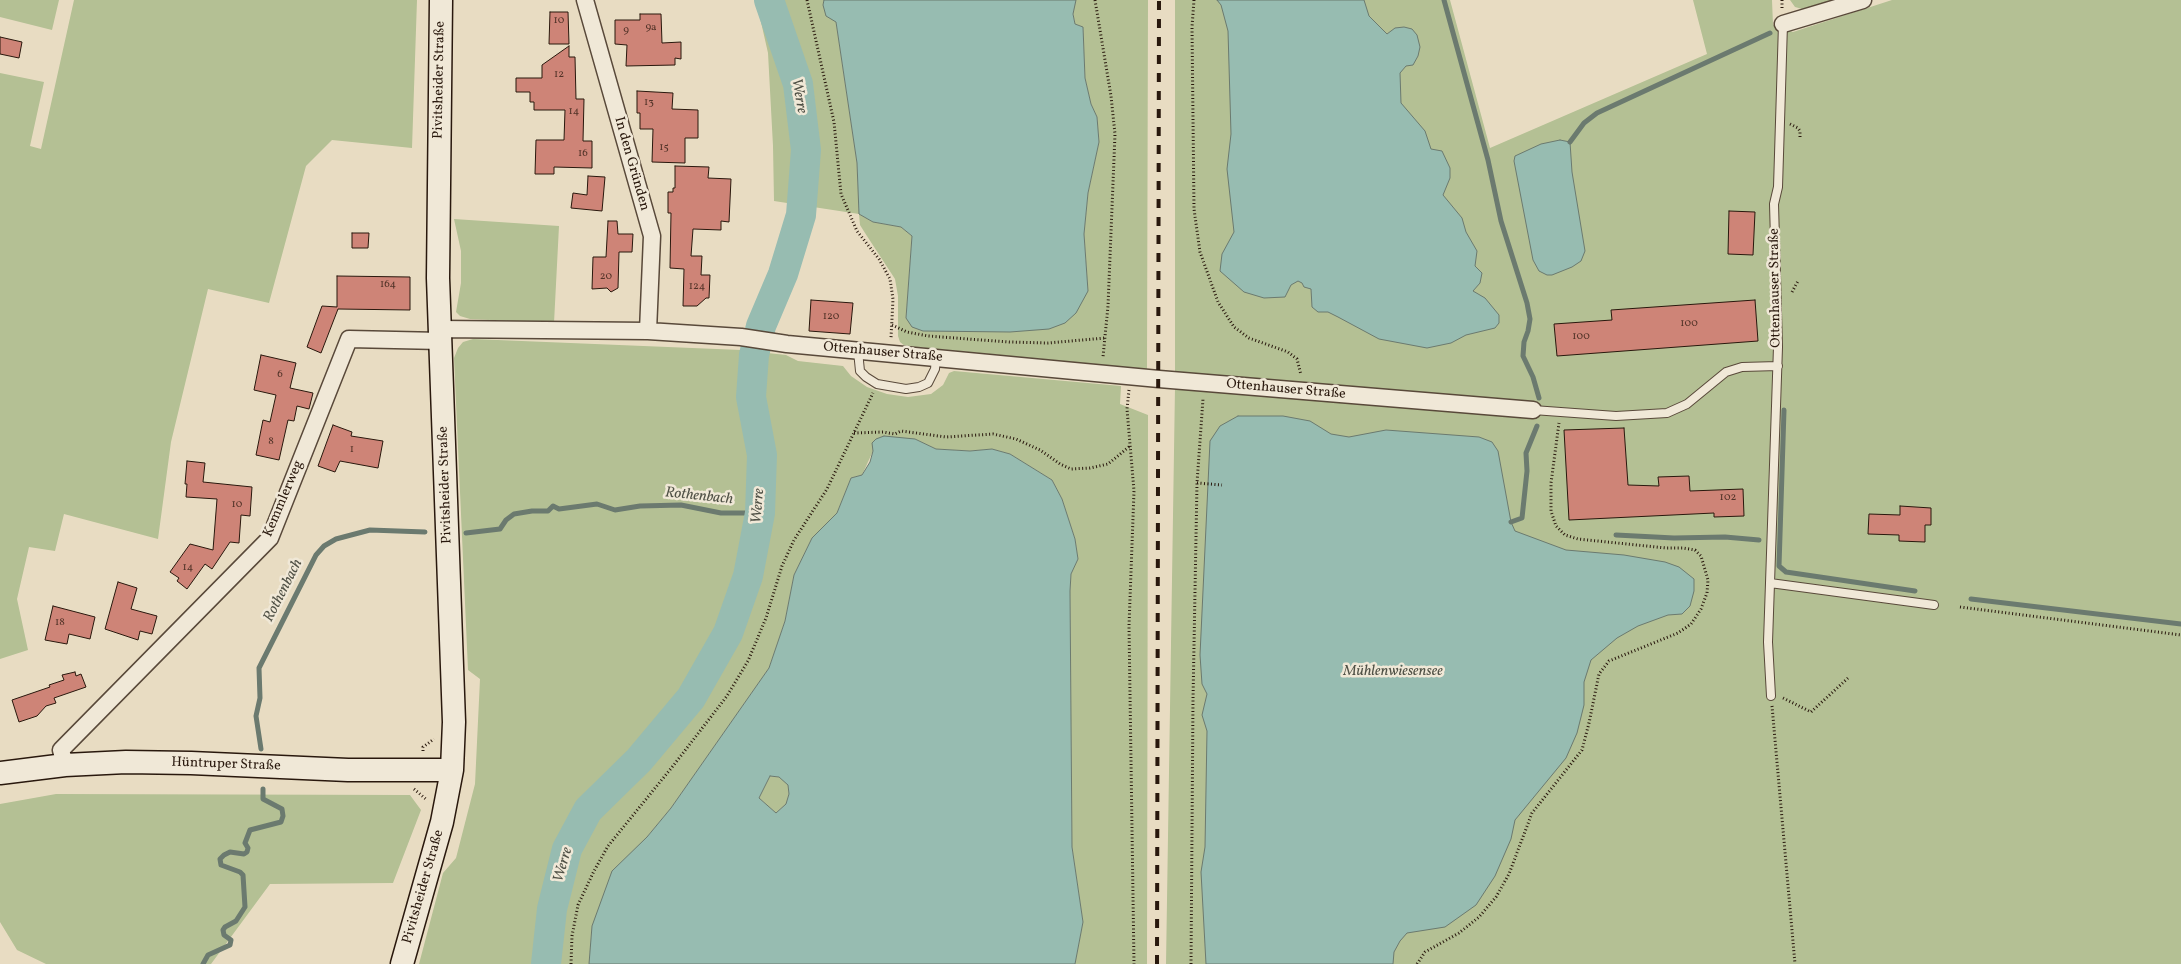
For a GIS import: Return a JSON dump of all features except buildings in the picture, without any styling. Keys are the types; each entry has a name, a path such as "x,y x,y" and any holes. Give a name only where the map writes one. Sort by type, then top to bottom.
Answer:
{"main road":[{"name":"Pivitsheider Straße","path":"402,964 442,822 452,770 454,722 438,189 441,0"},
{"name":"Hüntruper Straße","path":"0,773 65,765 126,762 348,770 452,770"}],"street":[{"name":"In den Gründen","path":"585,0 652,236 648,330"},
{"path":"1783,24 1863,0"},
{"name":"Ottenhauser Straße","path":"441,335 648,330 741,337 787,344 1101,374 1533,410"},
{"name":"Kemmlerweg","path":"65,765 61,750 270,538 348,339 441,335"}],"lane":[{"name":"Ottenhauser Straße","path":"1533,410 1616,416 1667,413 1688,404 1726,372 1742,367 1778,366 1774,204 1778,188 1783,24"},
{"path":"858,351 860,371 877,384 906,389 928,383 932,377 936,358"},
{"path":"1771,696 1768,642 1778,366"},
{"path":"1770,583 1934,604"}],"path":[{"path":"806,0 834,122 841,194 856,231 879,260 890,279 894,299 890,354"},
{"path":"1095,0 1111,96 1115,134 1108,306 1101,374"},
{"path":"1194,0 1192,26 1194,209 1200,252 1218,302 1234,327 1249,338 1288,352 1297,359 1302,370 1301,391"},
{"path":"1792,292 1798,281"},
{"path":"892,325 907,332 928,336 1009,342 1048,342 1105,338"},
{"path":"1130,376 1127,409 1134,491 1129,626 1134,964"},
{"path":"1191,964 1197,483 1205,383"},
{"path":"571,964 572,936 578,905 594,871 608,846 727,696 748,660 766,618 782,566 794,540 827,489 877,384"},
{"path":"1417,964 1425,952 1460,933 1479,917 1496,897 1509,874 1532,813 1582,750 1599,674 1608,661 1678,633 1691,624 1701,609 1706,593 1708,580 1701,556 1695,550 1578,539 1565,535 1556,526 1551,511 1551,483 1561,412"},
{"path":"854,433 883,432 895,434 901,431 946,437 993,434 1016,439 1040,450 1071,469 1090,468 1108,464 1130,446"},
{"path":"1197,483 1222,485"},
{"path":"1960,608 2181,635"},
{"path":"1795,964 1771,696 1783,698 1811,712 1848,678"}],"green space":[{"path":"0,0 59,0 52,30 0,17"},
{"path":"74,0 417,0 412,148 332,140 306,166 269,303 208,289 171,442 158,539 64,514 55,551 29,547 17,599 28,650 0,659 0,73 44,82 30,146 41,149"},
{"path":"756,0 824,0 823,5 836,22 857,163 859,214 774,201 768,53"},
{"path":"1076,0 1148,0 1147,369 905,346 900,342 898,336 898,296 895,279 860,225 859,214 873,222 901,227 912,236 906,318 924,331 953,331 1088,291 1084,234 1088,193 1099,142 1097,117 1091,104 1085,78 1083,27 1075,24 1073,13"},
{"path":"1175,0 1450,0 1490,148 1707,54 1693,0 1772,0 1773,25 1793,32 1892,0 2181,0 2181,964 1166,964 1175,387"},
{"path":"1790,0 1839,0 1806,10 1795,7"},
{"path":"454,219 559,226 554,323 470,319 460,316 456,312 461,283 461,251"},
{"path":"473,339 741,350 786,355 798,361 843,366 851,376 867,387 887,394 908,397 931,394 943,385 949,373 954,371 1121,386 1120,404 1148,415 1147,964 1075,964 1083,922 1072,847 1070,591 1071,574 1078,559 1075,539 1062,499 1052,480 1010,454 992,449 970,451 936,449 915,439 873,451 862,475 851,478 837,513 812,538 794,575 785,621 769,668 671,808 647,837 592,926 589,964 419,964 443,873 456,858 475,784 480,679 468,670 454,358 463,342"},
{"path":"770,776 779,777 788,784 789,794 786,804 776,813 759,798"},
{"path":"56,794 410,795 421,810 393,883 270,884 211,964 46,964 17,950 0,922 0,804"}],"water":[{"path":"824,0 1076,0 1073,14 1075,24 1083,27 1085,78 1091,104 1097,117 1099,142 1088,193 1084,234 1088,291 1076,313 1065,323 1049,329 1010,332 923,331 912,327 906,318 912,236 901,227 873,222 859,214 857,163 836,22 826,16 823,5"},
{"path":"1217,0 1364,0 1369,16 1387,34 1395,28 1404,27 1412,29 1417,35 1420,47 1413,65 1406,66 1400,73 1401,103 1425,131 1431,149 1442,151 1450,168 1450,178 1443,195 1462,218 1466,232 1477,251 1475,266 1482,273 1480,283 1473,291 1485,298 1499,315 1499,323 1495,328 1466,335 1451,343 1427,348 1379,339 1328,312 1318,312 1312,307 1311,289 1304,287 1298,281 1291,285 1285,297 1264,298 1244,292 1220,271 1222,254 1234,232 1227,169 1231,134 1228,31 1221,5"},
{"path":"1560,140 1570,142 1572,172 1585,251 1581,261 1572,267 1552,275 1547,275 1539,271 1533,260 1514,161 1515,156 1541,144"},
{"name":"Mühlenwiesensee","path":"1238,416 1283,416 1310,421 1331,434 1349,437 1386,430 1479,437 1492,442 1498,451 1511,522 1515,531 1566,550 1624,555 1665,562 1679,567 1694,579 1694,591 1690,606 1682,614 1668,615 1638,626 1617,638 1591,660 1584,682 1584,705 1577,733 1566,758 1515,820 1511,839 1495,876 1476,905 1445,927 1407,933 1394,952 1393,964 1206,964 1201,872 1205,847 1207,731 1202,715 1207,694 1202,684 1200,655 1210,441 1220,426"},
{"path":"884,436 915,439 936,449 970,451 992,449 1010,454 1052,480 1062,499 1075,539 1078,559 1071,574 1070,591 1072,847 1083,922 1075,964 589,964 592,926 612,871 647,837 671,808 769,668 785,621 794,575 812,538 837,513 851,478 862,475 870,462 873,451 872,443","holes":["770,776 779,777 788,785 789,794 786,804 776,813 759,798"]}],"waterway":[{"name":"Werre","path":"546,964 552,909 567,849 588,810 639,760 691,698 728,633 748,576 760,513 762,455 751,397 754,355 761,326 783,274 801,215 806,150 798,84 769,0"},
{"path":"1444,0 1488,160 1501,221 1527,303 1530,319 1524,342 1523,356 1533,377 1539,398"},
{"path":"1570,142 1584,123 1597,113 1770,33"},
{"path":"1784,410 1779,566 1786,572 1915,591"},
{"path":"1511,522 1522,518 1527,471 1526,453 1537,426"},
{"name":"Rothenbach","path":"466,533 500,529 506,520 514,514 548,511 553,506 559,509 597,504 615,510 640,506 681,505 721,513 760,513"},
{"name":"Rothenbach","path":"261,749 256,716 260,698 259,668 316,555 324,546 336,539 370,530 425,532"},
{"path":"1616,535 1674,538 1725,537 1759,540"},
{"path":"1971,599 2181,624"},
{"name":"Rothenbach","path":"203,964 208,955 230,945 231,940 224,935 223,930 236,921 245,907 243,875 221,865 220,859 230,852 244,854 247,852 248,848 245,843 250,830 281,822 283,816 282,809 263,799 263,789"}],"railway":[{"path":"1157,964 1159,0"}]}
